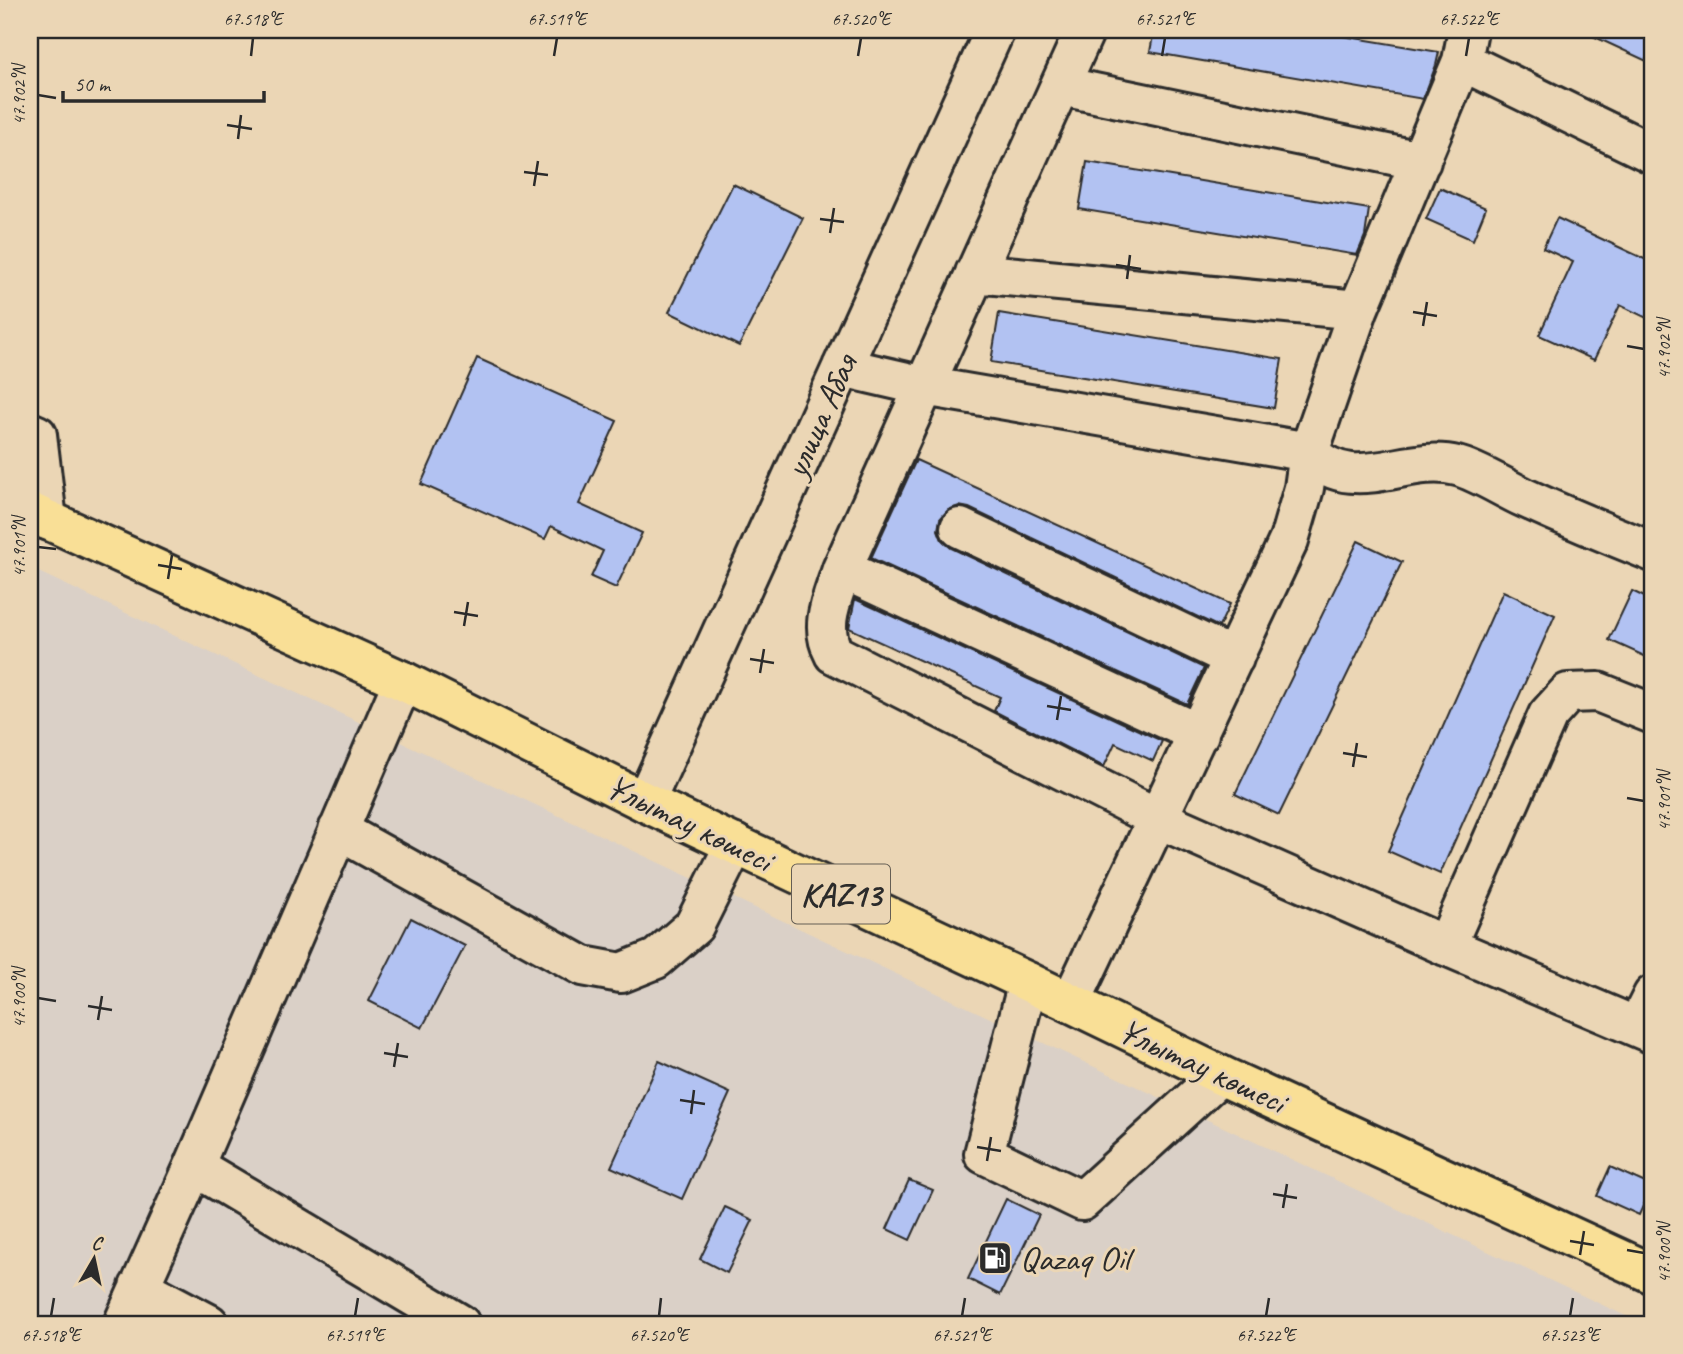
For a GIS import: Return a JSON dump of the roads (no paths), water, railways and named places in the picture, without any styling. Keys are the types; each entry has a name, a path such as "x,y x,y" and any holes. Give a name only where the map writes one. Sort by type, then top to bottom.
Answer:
{"main road":[{"name":"Ұлытау көшесі","path":"38,516 403,681 645,802 1220,1075 1653,1274"}],"street":[{"name":"улица Абая","path":"645,802 995,30"},
{"path":"1085,30 842,569 825,626 827,642 834,654 1159,819 1446,946 1648,1019"},
{"path":"1071,1002 1289,540 1304,488 1309,452 1358,310 1465,46 1653,154"},
{"path":"1061,86 1421,160"},
{"path":"975,272 1358,310"},
{"path":"842,367 924,386 1309,452 1333,470 1359,475 1425,465 1457,466 1584,525 1653,552"},
{"path":"30,432 37,435 38,516"},
{"path":"960,528 1234,658"},
{"path":"842,569 1199,734"},
{"path":"122,1324 194,1166 403,681"},
{"path":"1446,946 1548,715 1568,693 1598,691 1653,714"},
{"path":"338,830 583,966 621,973 656,959 694,926 735,844"},
{"path":"1028,982 985,1154 1082,1201 1220,1075"},
{"path":"194,1166 460,1324"},
{"path":"139,1287 209,1324"}],"place":[{"name":"Qazaq Oil","path":"995,1258"}]}
